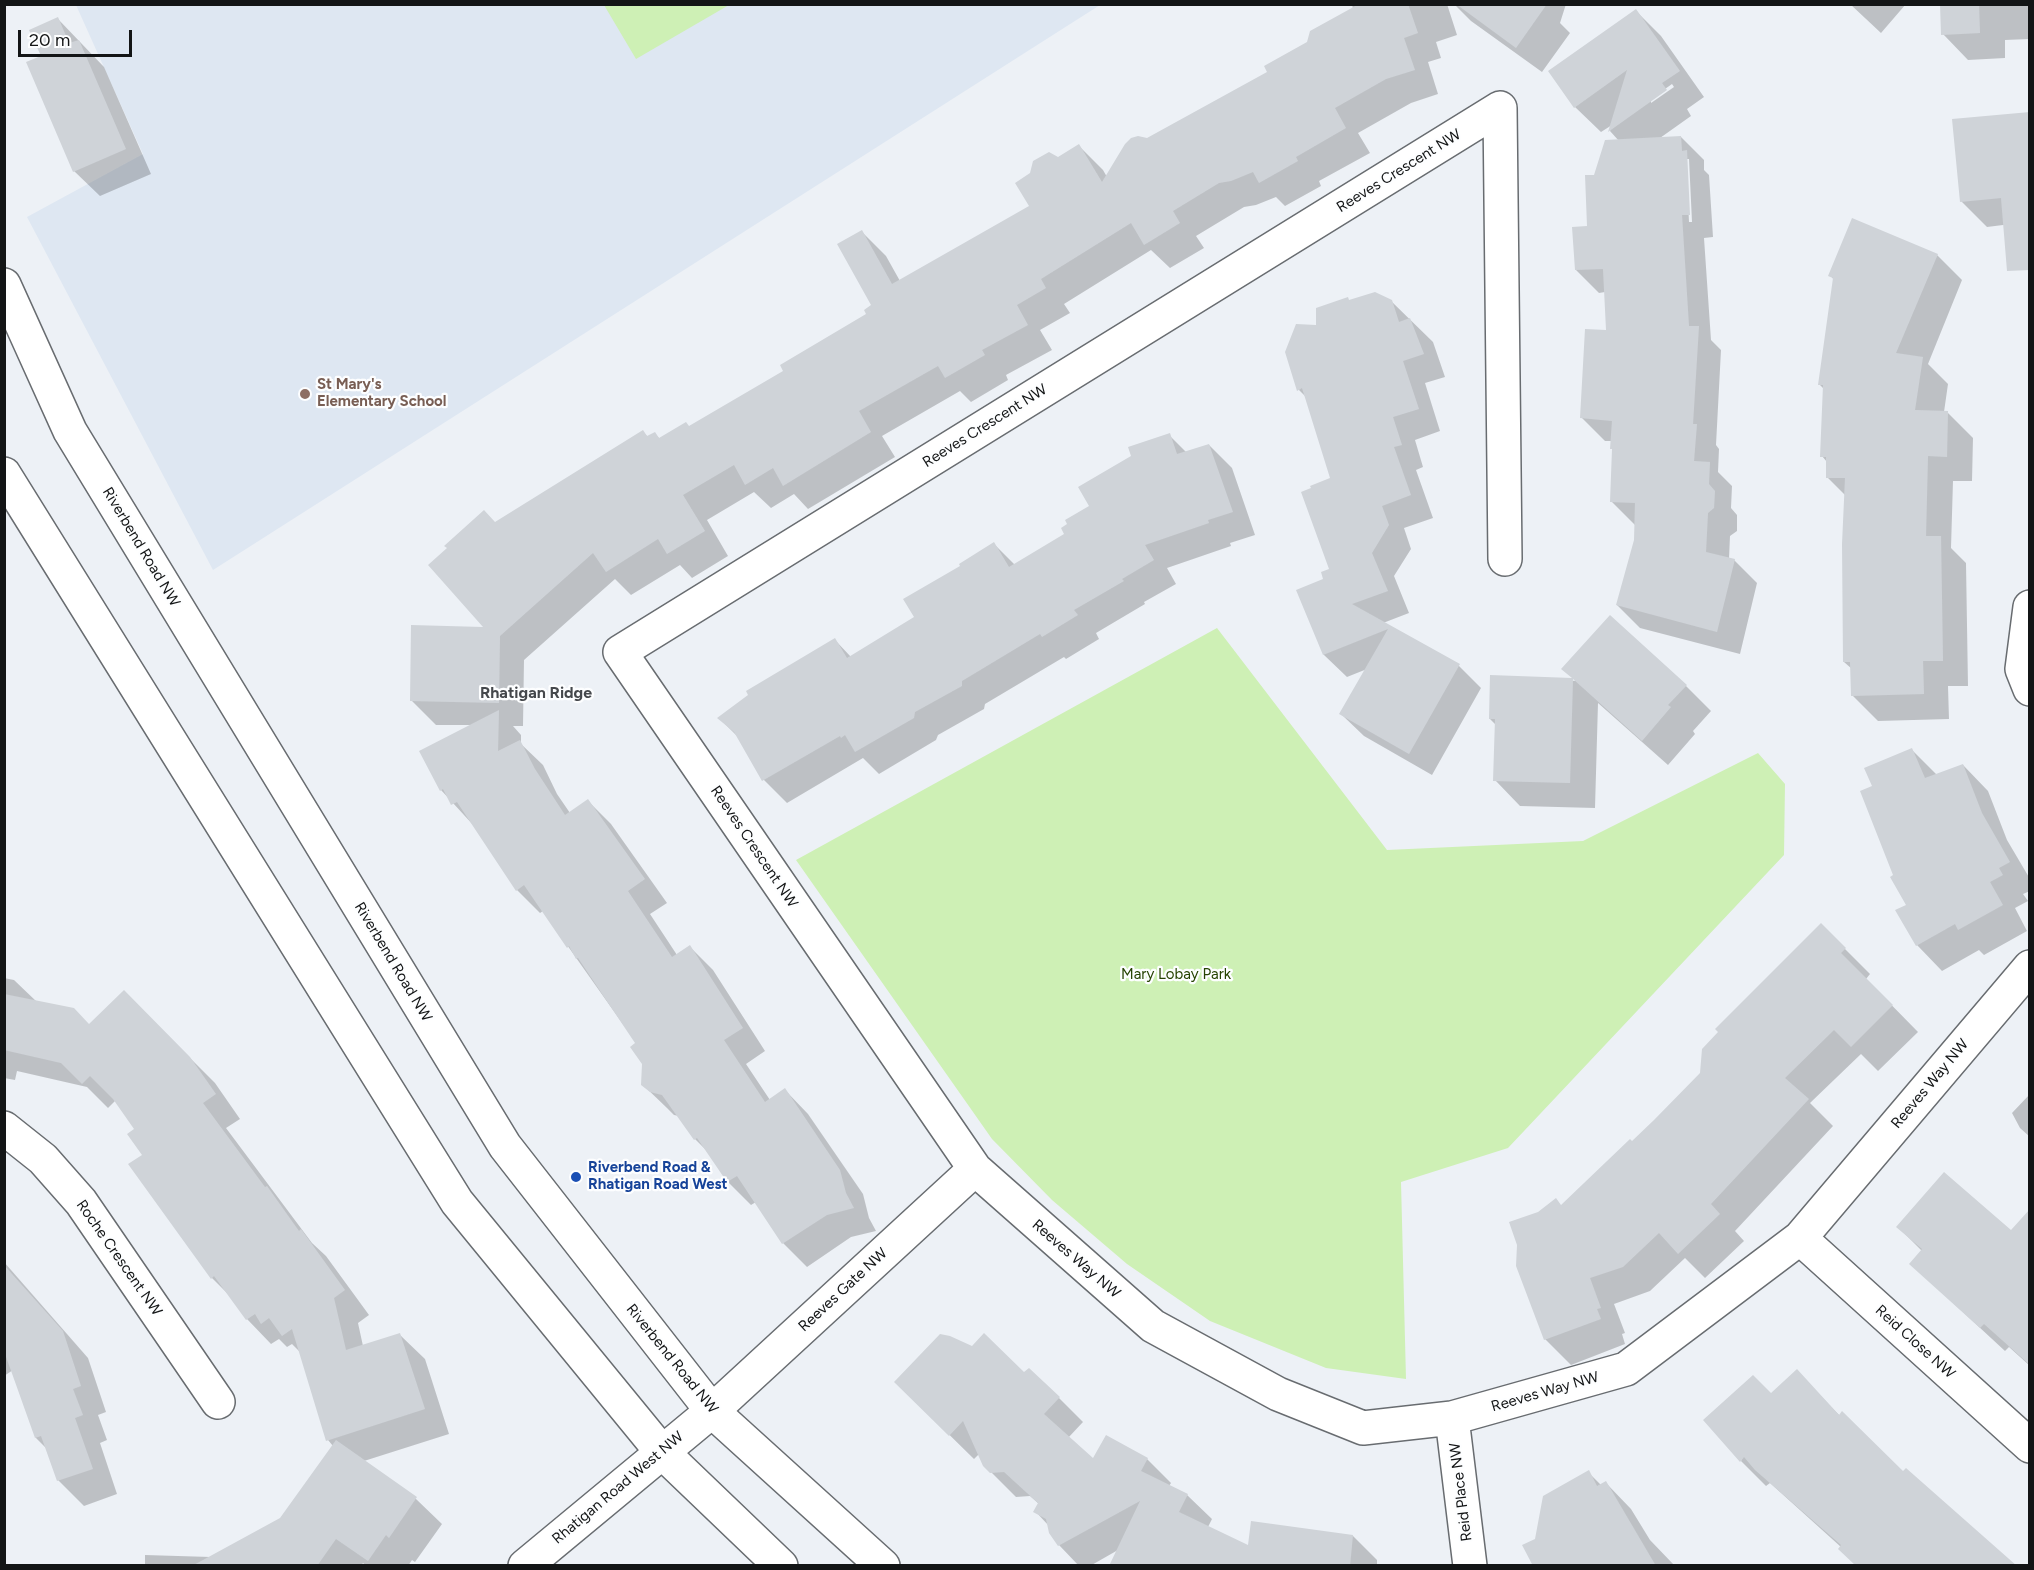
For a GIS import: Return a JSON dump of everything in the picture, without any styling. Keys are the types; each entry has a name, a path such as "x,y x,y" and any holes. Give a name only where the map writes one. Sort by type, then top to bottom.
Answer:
{"street":[{"name":"Reeves Crescent NW","path":"975,1169 620,652 1500,108 1505,559"},
{"name":"Riverbend Road NW","path":"4,285 70,430 505,1146 712,1411 883,1566"},
{"path":"4,474 457,1202 662,1451 781,1566"},
{"path":"2030,607 2022,669 2030,689"},
{"name":"Reeves Way NW","path":"975,1169 1153,1326 1278,1394 1364,1428 1452,1418 1626,1369 1800,1238 2030,967"},
{"name":"Roche Crescent NW","path":"4,1128 43,1159 81,1202 218,1402"},
{"name":"Reeves Gate NW","path":"712,1411 975,1169"},
{"name":"Reid Close NW","path":"1800,1238 2030,1446"},
{"name":"Rhatigan Road West NW","path":"525,1566 712,1411"},
{"name":"Reid Place NW","path":"1452,1418 1470,1566"}],"shaded area":[{"name":"St Mary's Elementary School","path":"76,5 1100,5 213,570 27,217 143,154"}],"green space":[{"path":"604,5 729,5 636,59"},
{"name":"Mary Lobay Park","path":"1217,628 1387,850 1583,841 1758,753 1785,784 1784,855 1508,1148 1401,1182 1406,1379 1326,1368 1210,1321 1127,1264 1052,1200 992,1139 796,860"}],"building":[{"path":"1359,4 1408,4 1418,33 1404,38 1415,70 1386,79 1335,108 1346,128 1296,157 1298,161 1259,183 1253,172 1219,183 1173,211 1180,223 1144,245 1131,223 1041,279 1046,288 1017,305 1028,325 982,350 985,355 945,378 938,366 859,411 871,432 783,486 773,468 745,485 734,465 683,495 705,531 667,554 658,539 606,572 593,553 500,636 499,703 410,701 411,625 483,627 428,565 447,548 444,546 484,510 495,522 643,430 647,436 655,432 659,438 686,422 689,426 783,371 780,365 866,314 864,310 871,305 837,244 862,230 892,284 1029,206 1015,183 1030,173 1033,161 1049,152 1058,157 1079,144 1102,182 1131,138 1138,136 1147,138 1267,72 1264,66 1307,42 1310,31"},
{"path":"1456,4 1547,4 1516,48"},
{"path":"1940,4 1979,4 1980,33 1941,35"},
{"path":"1636,9 1680,71 1662,83 1667,90 1608,132 1627,70 1574,108 1548,71"},
{"path":"58,17 69,43 79,40 126,149 73,172 26,62 41,56 29,30"},
{"path":"2030,112 2030,270 2007,271 2001,198 1960,202 1952,119"},
{"path":"1681,136 1682,151 1687,150 1690,215 1682,215 1689,326 1699,326 1693,424 1697,424 1694,461 1710,462 1709,484 1715,491 1714,508 1708,513 1706,552 1735,559 1717,632 1616,605 1634,540 1635,503 1610,502 1612,421 1580,418 1585,329 1606,330 1603,269 1575,270 1572,227 1587,226 1585,175 1594,175 1605,140"},
{"path":"1852,218 1938,254 1896,353 1923,357 1915,410 1948,411 1947,457 1928,456 1926,536 1941,536 1943,661 1923,661 1924,694 1851,696 1850,662 1843,662 1842,544 1845,478 1826,478 1826,457 1820,457 1823,385 1818,385 1833,278 1828,276"},
{"path":"1375,292 1392,300 1399,322 1410,318 1424,354 1403,361 1419,409 1393,417 1402,445 1394,447 1411,495 1382,506 1389,525 1372,553 1388,591 1352,604 1460,664 1409,754 1339,714 1388,629 1323,655 1296,590 1323,579 1321,572 1329,569 1301,492 1330,478 1302,388 1297,391 1285,352 1296,324 1316,325 1316,308 1348,297 1349,300"},
{"path":"1170,433 1177,454 1209,444 1233,512 1208,520 1209,523 1145,545 1154,560 1122,579 1124,581 1074,610 1078,615 1042,637 1040,634 962,681 962,686 915,712 914,718 855,752 845,735 841,738 840,736 762,781 734,732 717,718 748,695 746,691 835,638 847,658 914,617 903,599 960,566 959,564 994,542 1009,567 1064,534 1061,528 1067,524 1065,520 1089,506 1078,487 1131,456 1128,447"},
{"path":"1610,615 1687,685 1668,705 1671,707 1642,741 1573,679 1570,783 1493,781 1495,719 1489,719 1490,675 1572,678 1561,669"},
{"path":"499,710 498,751 520,740 535,769 565,815 588,799 645,879 628,891 672,957 690,945 743,1028 724,1040 765,1102 785,1088 840,1170 846,1193 854,1208 827,1215 782,1244 737,1176 727,1182 697,1138 694,1140 662,1095 650,1092 641,1085 642,1064 630,1047 635,1043 578,958 576,959 569,946 567,948 524,885 516,891 457,802 451,805 443,789 440,791 419,751"},
{"path":"1912,748 1925,778 1963,764 1982,813 2010,862 1999,868 2003,875 1990,882 2003,905 1958,930 1955,924 1916,946 1895,910 1906,905 1890,877 1893,875 1860,791 1872,786 1864,768"},
{"path":"1821,923 1846,948 1841,953 1893,1005 1851,1047 1834,1030 1785,1078 1809,1099 1711,1204 1720,1214 1678,1254 1659,1233 1623,1267 1590,1278 1601,1308 1597,1309 1601,1319 1544,1340 1516,1266 1517,1245 1509,1222 1538,1212 1556,1198 1561,1205 1630,1139 1632,1141 1654,1120 1700,1073 1702,1049 1718,1032 1715,1029"},
{"path":"124,990 190,1057 216,1094 203,1103 299,1231 301,1229 345,1290 334,1298 346,1350 400,1333 425,1409 326,1441 292,1329 282,1336 269,1318 261,1324 255,1314 246,1320 214,1276 211,1279 128,1164 142,1155 127,1134 134,1129 113,1099 90,1076 82,1084 61,1063 4,1050 4,994 74,1008 89,1024"},
{"path":"1944,1172 2011,1230 2030,1209 2030,1365 1984,1324 1980,1328 1909,1264 1922,1249 1896,1227"},
{"path":"4,1265 63,1331 81,1386 73,1389 83,1415 75,1418 93,1469 57,1481 41,1436 35,1438 4,1351"},
{"path":"984,1333 1024,1372 1029,1368 1060,1397 1044,1414 1093,1458 1106,1435 1148,1458 1141,1471 1188,1494 1179,1512 1248,1545 1251,1521 1353,1535 1350,1566 1109,1566 1140,1501 1058,1546 1049,1533 1046,1519 1033,1512 1038,1503 1004,1472 990,1473 983,1466 963,1421 949,1436 894,1382 940,1334 972,1346"},
{"path":"1797,1369 1839,1415 1842,1411 1903,1471 1906,1468 2017,1566 1856,1566 1838,1549 1841,1545 1755,1470 1744,1457 1740,1462 1703,1420 1753,1375 1771,1393"},
{"path":"336,1440 417,1497 389,1538 386,1535 368,1561 336,1539 317,1566 192,1566 280,1518"},
{"path":"1589,1470 1597,1486 1606,1481 1656,1566 1533,1566 1522,1545 1535,1539 1543,1496"}],"place":[{"name":"St Mary's Elementary School","path":"305,394"},
{"name":"Riverbend Road & Rhatigan Road West","path":"576,1177"}],"district":[{"name":"Rhatigan Ridge","path":"536,693"}]}
